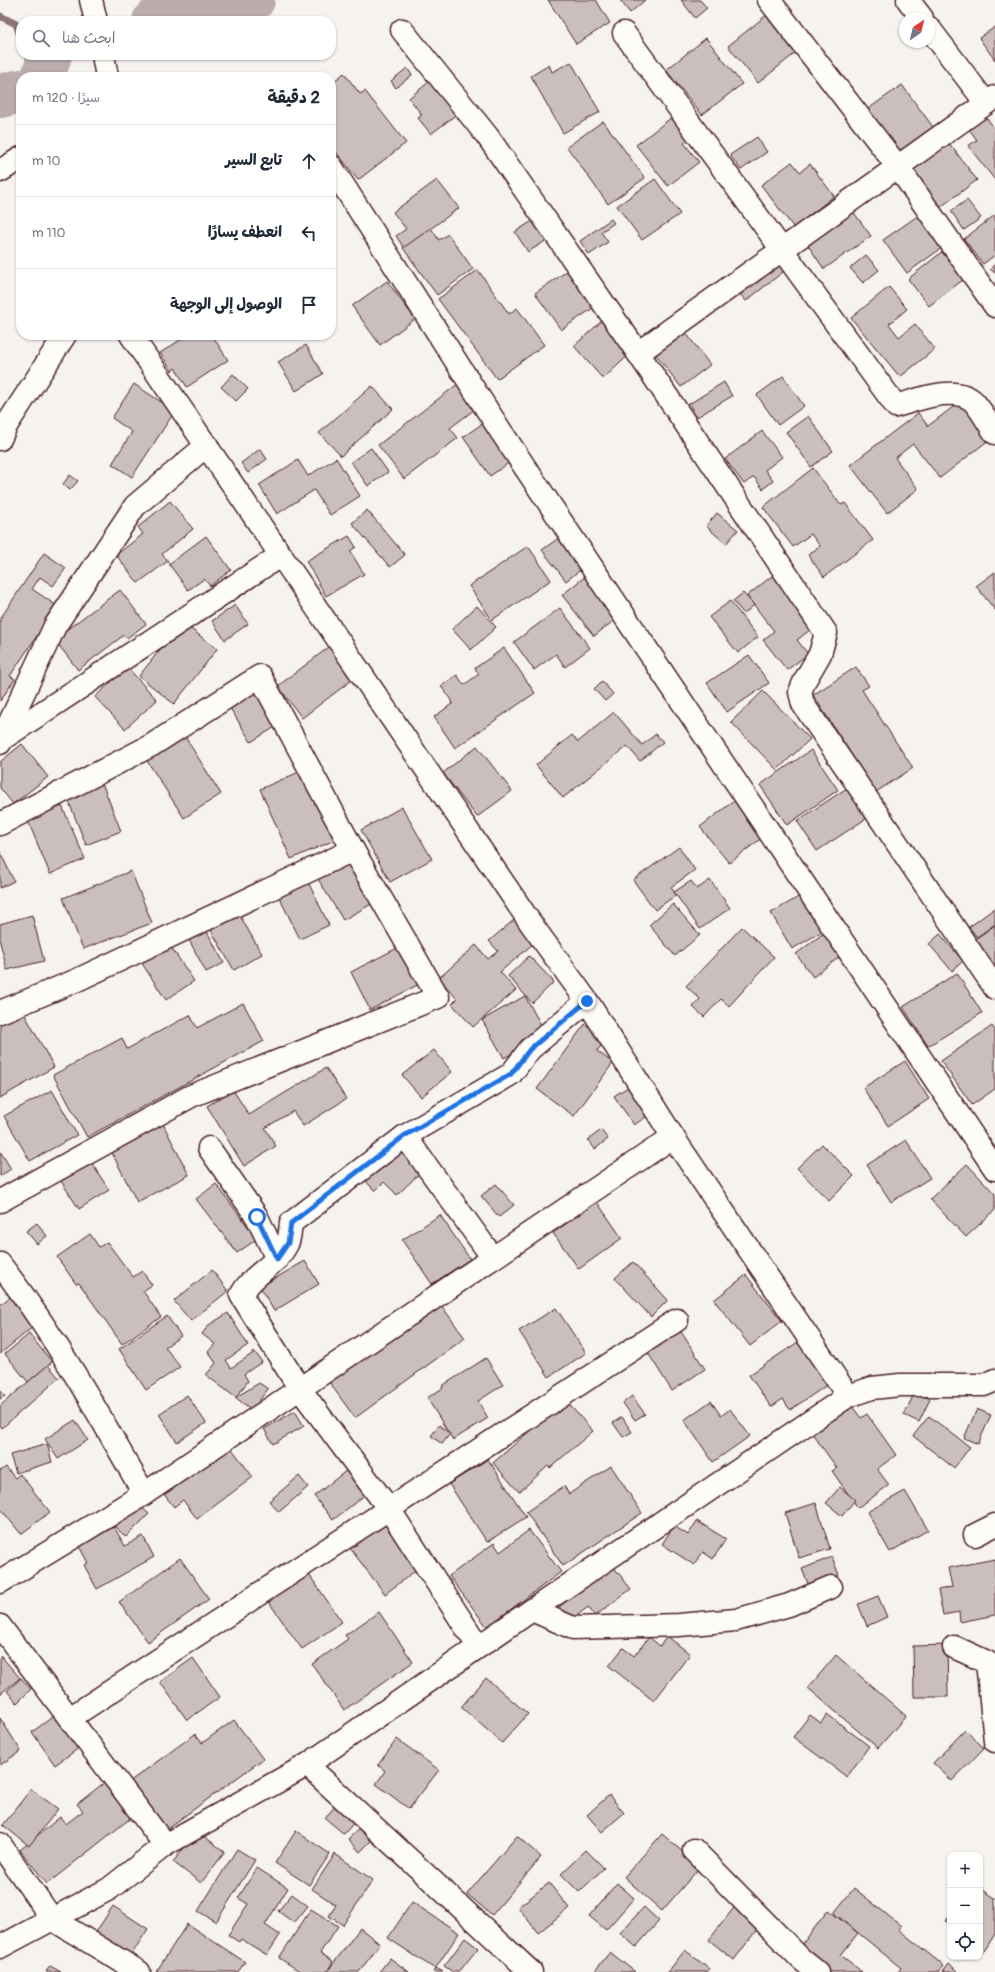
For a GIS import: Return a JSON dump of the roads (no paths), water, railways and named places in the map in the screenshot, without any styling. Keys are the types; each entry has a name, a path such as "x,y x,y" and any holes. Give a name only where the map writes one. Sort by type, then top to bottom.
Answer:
{"street":[{"path":"91,0 95,16"},
{"path":"769,0 898,167 995,306"},
{"path":"908,0 917,12"},
{"path":"402,30 488,137 638,353 826,633 820,654 800,692 803,704 995,988"},
{"path":"624,34 896,406 934,395 955,393 974,402 995,433"},
{"path":"638,353 782,251 990,100 935,35"},
{"path":"104,60 106,72"},
{"path":"336,174 500,430 995,1169"},
{"path":"2,430 62,340"},
{"path":"134,340 587,1001 673,1137 848,1396"},
{"path":"1,741 55,626 134,506 207,445"},
{"path":"1,741 281,555"},
{"path":"0,824 152,745 260,676 353,850 438,997 191,1096 0,1201"},
{"path":"0,1012 75,981 353,850"},
{"path":"478,1646 389,1509 300,1389 241,1295 246,1286 277,1259 288,1243 291,1223 404,1136 511,1074 530,1049 587,1001"},
{"path":"404,1136 493,1258"},
{"path":"0,1582 144,1494 673,1137"},
{"path":"209,1148 257,1217 277,1259"},
{"path":"0,1264 33,1306 85,1388 144,1494"},
{"path":"70,1718 677,1320"},
{"path":"0,1947 109,1889 165,1845 307,1765 478,1646 848,1396 872,1388 900,1385 991,1386"},
{"path":"975,1535 995,1525"},
{"path":"532,1610 573,1628 679,1625 736,1620 789,1605 831,1587"},
{"path":"0,1626 165,1845"},
{"path":"954,1647 987,1662 995,1741"},
{"path":"307,1765 531,1972"},
{"path":"0,1844 52,1919 139,1972"},
{"path":"694,1850 801,1959 817,1972"}],"waterway":[{"path":"178,16 253,0"},
{"path":"0,16 16,24"},
{"path":"30,60 34,72"},
{"path":"45,72 48,60"},
{"path":"0,96 16,92"}]}
